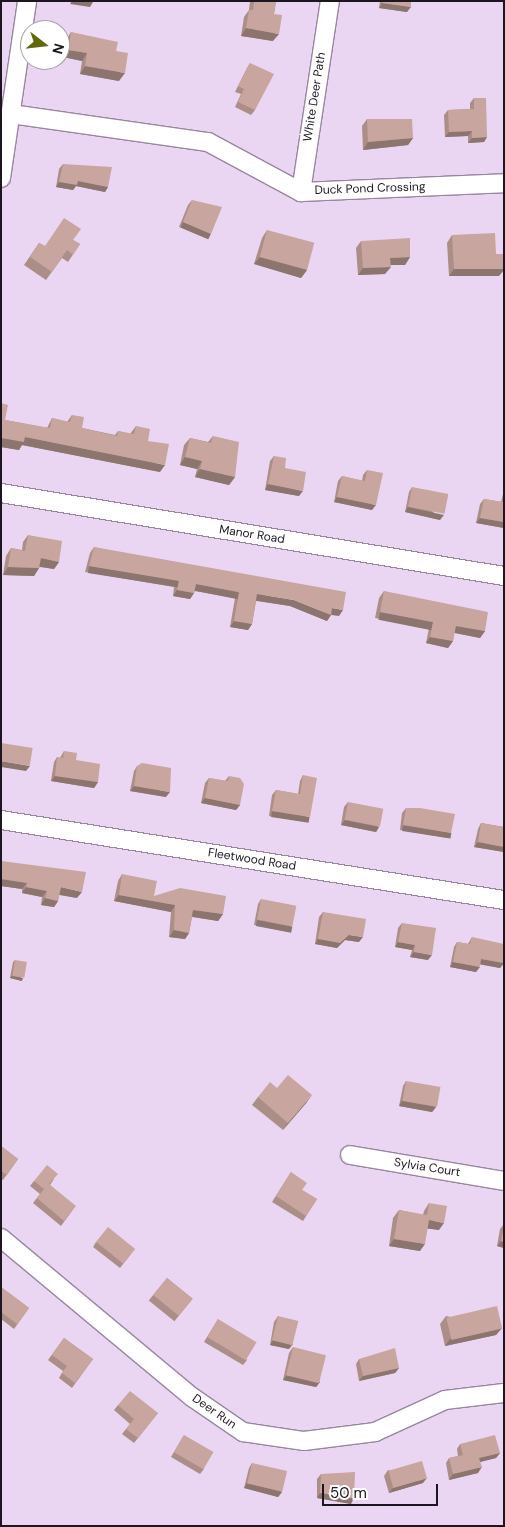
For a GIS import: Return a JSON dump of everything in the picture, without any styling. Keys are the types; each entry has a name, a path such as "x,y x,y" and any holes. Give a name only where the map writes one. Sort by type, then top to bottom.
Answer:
{"street":[{"path":"1,178 27,1"},
{"name":"White Deer Path","path":"301,192 330,1"},
{"name":"Duck Pond Crossing","path":"11,114 208,142 301,192 504,184"},
{"name":"Manor Road","path":"1,493 504,576"},
{"name":"Fleetwood Road","path":"1,820 504,900"},
{"name":"Sylvia Court","path":"350,1155 504,1181"},
{"name":"Deer Run","path":"1,1238 192,1397 244,1432 304,1441 375,1432 445,1400 504,1393"}],"building":[{"path":"254,1 276,1 274,14 282,15 279,34 246,28 249,10 253,10"},
{"path":"383,1 411,1 411,7 382,3"},
{"path":"71,32 118,42 116,51 128,53 125,73 85,66 87,53 70,50"},
{"path":"250,63 274,74 255,110 238,102 244,89 238,86"},
{"path":"474,98 486,98 487,137 472,138 472,131 449,132 448,110 474,109"},
{"path":"367,119 412,119 413,138 368,142"},
{"path":"63,164 112,167 108,187 78,181 77,185 59,182"},
{"path":"192,200 222,207 211,234 183,222"},
{"path":"64,218 81,229 73,240 80,244 73,255 67,250 52,272 30,257 39,243 45,246"},
{"path":"267,230 314,243 307,270 260,257"},
{"path":"495,233 496,254 503,254 504,269 454,269 452,235"},
{"path":"410,238 410,257 390,258 391,267 363,268 361,241"},
{"path":"1,403 8,405 5,420 50,428 52,418 70,422 72,415 84,417 82,428 117,436 118,431 134,434 136,426 150,429 148,441 169,444 165,465 25,437 24,442 1,438"},
{"path":"213,436 239,442 235,477 200,469 202,461 185,457 190,438 211,443"},
{"path":"274,456 286,458 285,468 306,472 303,491 268,484"},
{"path":"367,470 383,473 376,505 337,497 342,476 365,481"},
{"path":"412,487 448,494 445,514 408,507"},
{"path":"484,499 504,502 504,522 480,518"},
{"path":"28,535 62,541 59,562 41,558 39,568 8,567 11,548 25,551"},
{"path":"94,547 346,592 343,610 332,608 331,615 294,600 257,594 252,624 234,621 239,592 196,584 194,593 177,590 179,581 89,566"},
{"path":"384,591 488,612 485,631 456,626 453,641 430,637 433,622 380,612"},
{"path":"1,743 33,748 30,766 1,761"},
{"path":"64,751 77,753 76,760 100,764 98,782 55,776 57,757 63,758"},
{"path":"142,763 171,768 170,792 134,786 137,766"},
{"path":"303,775 317,778 310,817 272,811 276,790 300,794"},
{"path":"229,776 240,778 244,784 240,805 205,798 209,778 228,781"},
{"path":"348,802 383,809 380,827 345,820"},
{"path":"406,808 420,808 455,814 451,833 403,825"},
{"path":"481,823 504,827 504,847 478,842"},
{"path":"1,861 86,872 82,892 61,887 58,901 45,898 47,891 26,887 27,883 1,879"},
{"path":"122,874 157,881 154,896 180,888 226,896 223,914 193,910 189,933 174,930 175,905 119,895"},
{"path":"261,899 296,906 292,926 257,920"},
{"path":"323,912 366,919 363,937 349,935 340,943 318,939"},
{"path":"402,923 436,928 432,955 414,952 415,945 398,942"},
{"path":"472,937 504,944 504,963 481,959 480,967 453,962 457,942 470,944"},
{"path":"15,960 27,962 24,978 12,976"},
{"path":"288,1075 312,1095 288,1123 258,1097 270,1082 277,1088"},
{"path":"406,1081 440,1087 437,1107 403,1101"},
{"path":"1,1146 18,1159 7,1175 1,1171"},
{"path":"47,1165 58,1174 49,1184 76,1206 64,1221 37,1198 44,1189 34,1181"},
{"path":"291,1172 307,1183 302,1190 317,1199 306,1216 276,1196"},
{"path":"429,1203 447,1206 444,1223 429,1220 425,1244 394,1239 399,1210 427,1215"},
{"path":"504,1225 504,1242 501,1241"},
{"path":"108,1227 135,1249 123,1264 96,1242"},
{"path":"167,1278 193,1299 179,1316 153,1295"},
{"path":"1,1287 29,1308 17,1324 1,1312"},
{"path":"497,1306 502,1328 452,1340 446,1318"},
{"path":"278,1316 298,1321 292,1345 272,1340"},
{"path":"218,1319 257,1342 246,1360 207,1337"},
{"path":"64,1338 93,1359 75,1383 62,1373 67,1366 52,1355"},
{"path":"293,1347 326,1355 319,1383 286,1375"},
{"path":"395,1348 399,1368 363,1376 359,1359"},
{"path":"130,1391 158,1413 138,1438 126,1429 134,1419 118,1405"},
{"path":"184,1435 213,1452 203,1469 174,1452"},
{"path":"495,1435 500,1453 479,1458 482,1467 453,1474 449,1458 463,1455 460,1444"},
{"path":"422,1461 427,1478 393,1488 388,1471"},
{"path":"252,1463 287,1471 282,1492 247,1483"},
{"path":"355,1472 354,1498 320,1493 321,1474"}]}
